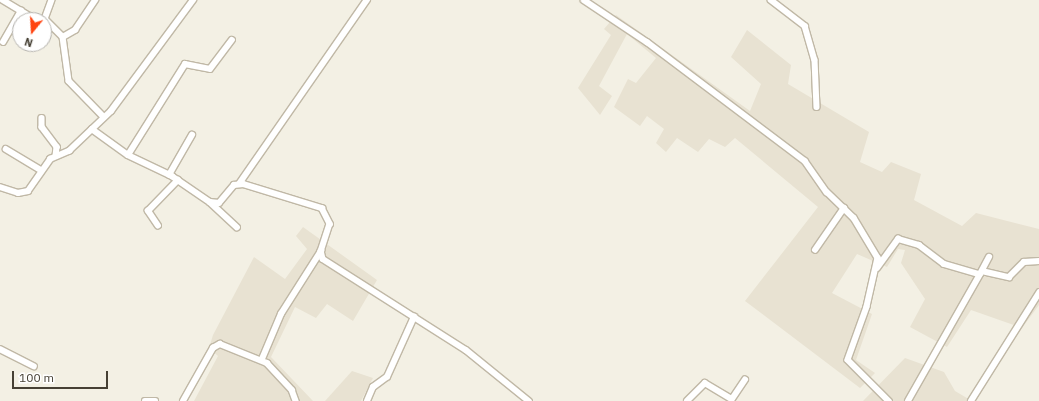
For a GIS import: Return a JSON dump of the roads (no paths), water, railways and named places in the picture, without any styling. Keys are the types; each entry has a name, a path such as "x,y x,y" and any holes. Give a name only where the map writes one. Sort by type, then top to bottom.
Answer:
{"street":[{"path":"3,0 10,2 24,12"},
{"path":"46,12 52,0"},
{"path":"63,37 75,30 94,0"},
{"path":"0,187 25,193 41,170 56,156 69,151 92,129 104,117 193,0"},
{"path":"210,202 219,203 239,184 367,0"},
{"path":"584,0 647,42 805,161 827,192 844,208 876,250 877,268"},
{"path":"771,0 805,26 815,60 817,107"},
{"path":"3,42 21,10"},
{"path":"52,28 63,37 70,81 104,117"},
{"path":"128,155 185,64 210,70 232,40"},
{"path":"42,118 42,127 57,147 56,156"},
{"path":"92,129 128,155 178,180 210,202 237,227"},
{"path":"169,175 192,135"},
{"path":"6,149 41,170"},
{"path":"158,226 148,211 178,180"},
{"path":"239,184 322,208 330,224 321,251 281,314 262,359"},
{"path":"815,250 844,208"},
{"path":"889,401 848,360 877,268 898,239 919,245 944,264 981,273 1009,277 1024,262 1039,261"},
{"path":"321,251 326,262 466,350 529,401"},
{"path":"908,401 989,257"},
{"path":"971,401 1039,293"},
{"path":"367,401 373,387 387,376 414,317"},
{"path":"183,401 216,345 225,345 262,359 292,390 296,401"},
{"path":"0,348 34,366"},
{"path":"687,401 705,382 732,399 745,380"},
{"path":"145,401 154,401"}]}
